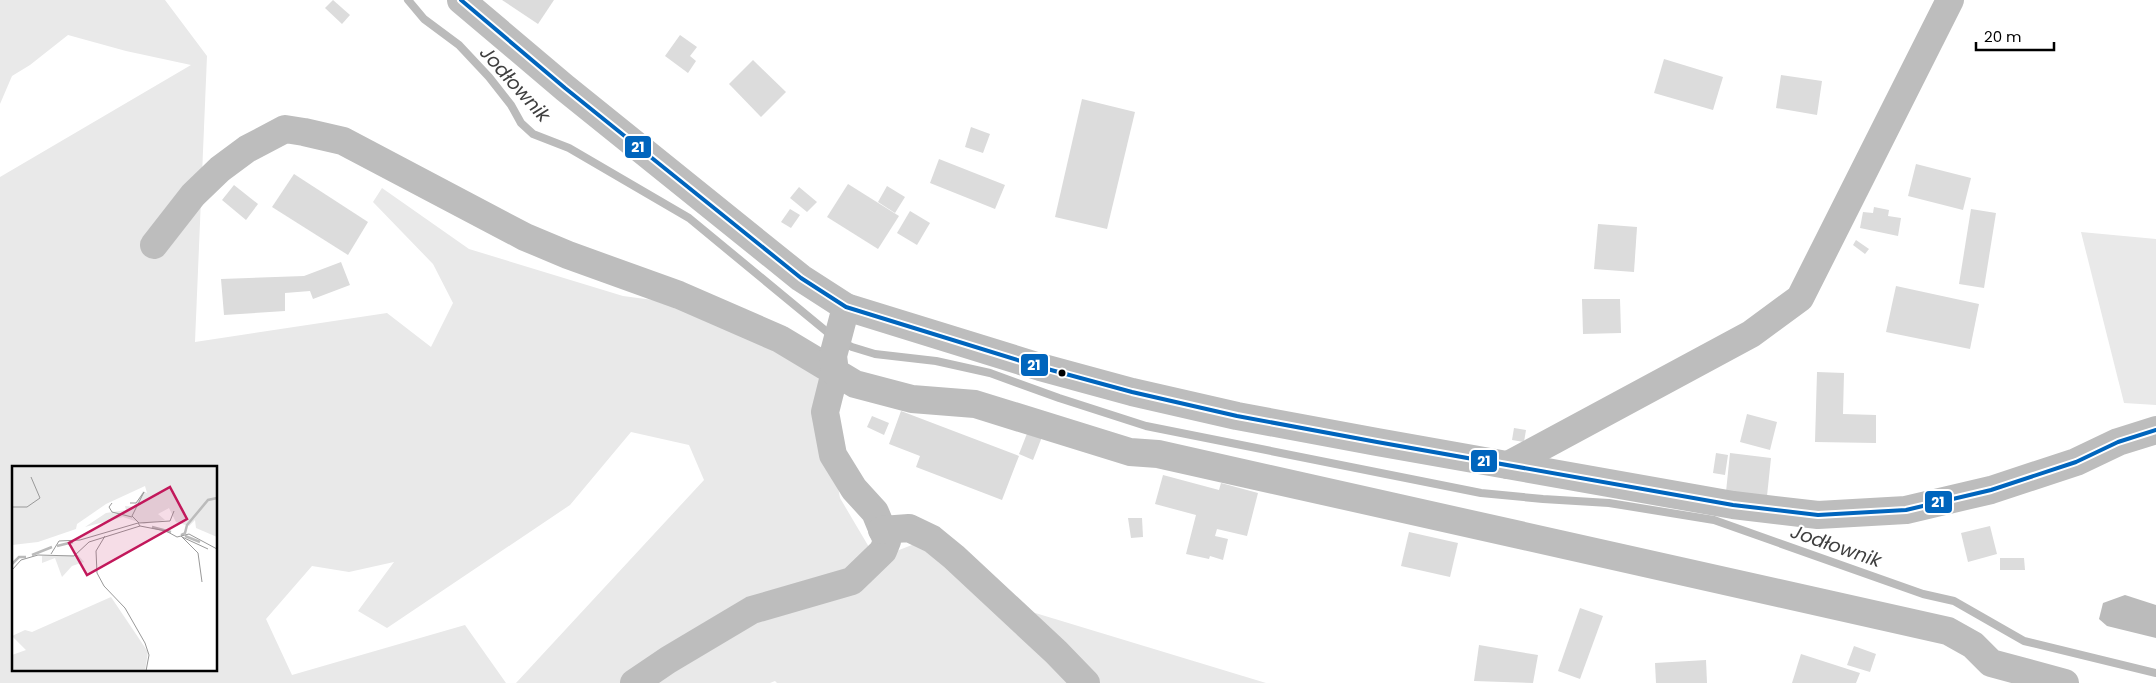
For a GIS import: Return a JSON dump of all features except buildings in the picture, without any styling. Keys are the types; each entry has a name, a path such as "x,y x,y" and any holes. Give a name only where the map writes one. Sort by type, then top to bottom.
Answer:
{"street":[{"path":"461,0 565,88 802,278 846,307 1132,392 1236,416 1508,465 1733,505 1818,515 1906,510 1991,490 2076,462 2118,442 2156,430"},
{"path":"1508,465 1751,334 1800,298 1950,0"},
{"path":"154,245 193,195 220,168 247,149 285,129 304,132 343,141 525,237 568,255 679,294 780,339 855,384 912,399 975,404 1130,452 1158,454 1948,631 1973,645 1991,663 2065,683"},
{"path":"634,683 668,660 752,610 852,581 883,551 886,541 875,512 854,489 832,456 824,412 835,372 834,356 846,307"},
{"path":"882,530 909,528 932,539 954,557 1056,652 1086,683"}],"shaded area":[{"path":"0,0 165,0 207,56 195,342 387,313 431,347 453,303 433,264 373,202 382,188 469,249 623,296 751,313 813,346 840,498 876,559 917,543 1032,612 1266,683 777,683 775,681 770,683 516,683 704,480 689,445 631,432 570,505 387,628 358,611 394,562 349,572 312,566 266,619 292,675 465,625 506,683 0,683 0,177 191,65 126,51 68,35 30,65 12,76 0,104"},
{"path":"2081,232 2156,239 2156,405 2124,403"},
{"path":"2125,595 2156,605 2156,638 2107,626 2099,619 2103,603"}],"waterway":[{"name":"Jodłownik","path":"408,0 424,19 459,45 489,77 511,105 521,123 533,134 569,148 689,218 832,336"},
{"name":"Jodłownik","path":"842,342 875,354 936,361 990,373 1146,426 1481,493 1609,503 1714,520 1923,594 1954,601 2024,641 2156,673"}],"transit line":[{"name":"21","path":"461,0 565,88 801,278 846,307 1040,367 1132,392 1237,416 1377,442 1733,505 1818,515 1906,510 1991,490 2076,462 2118,442 2156,430"}]}
